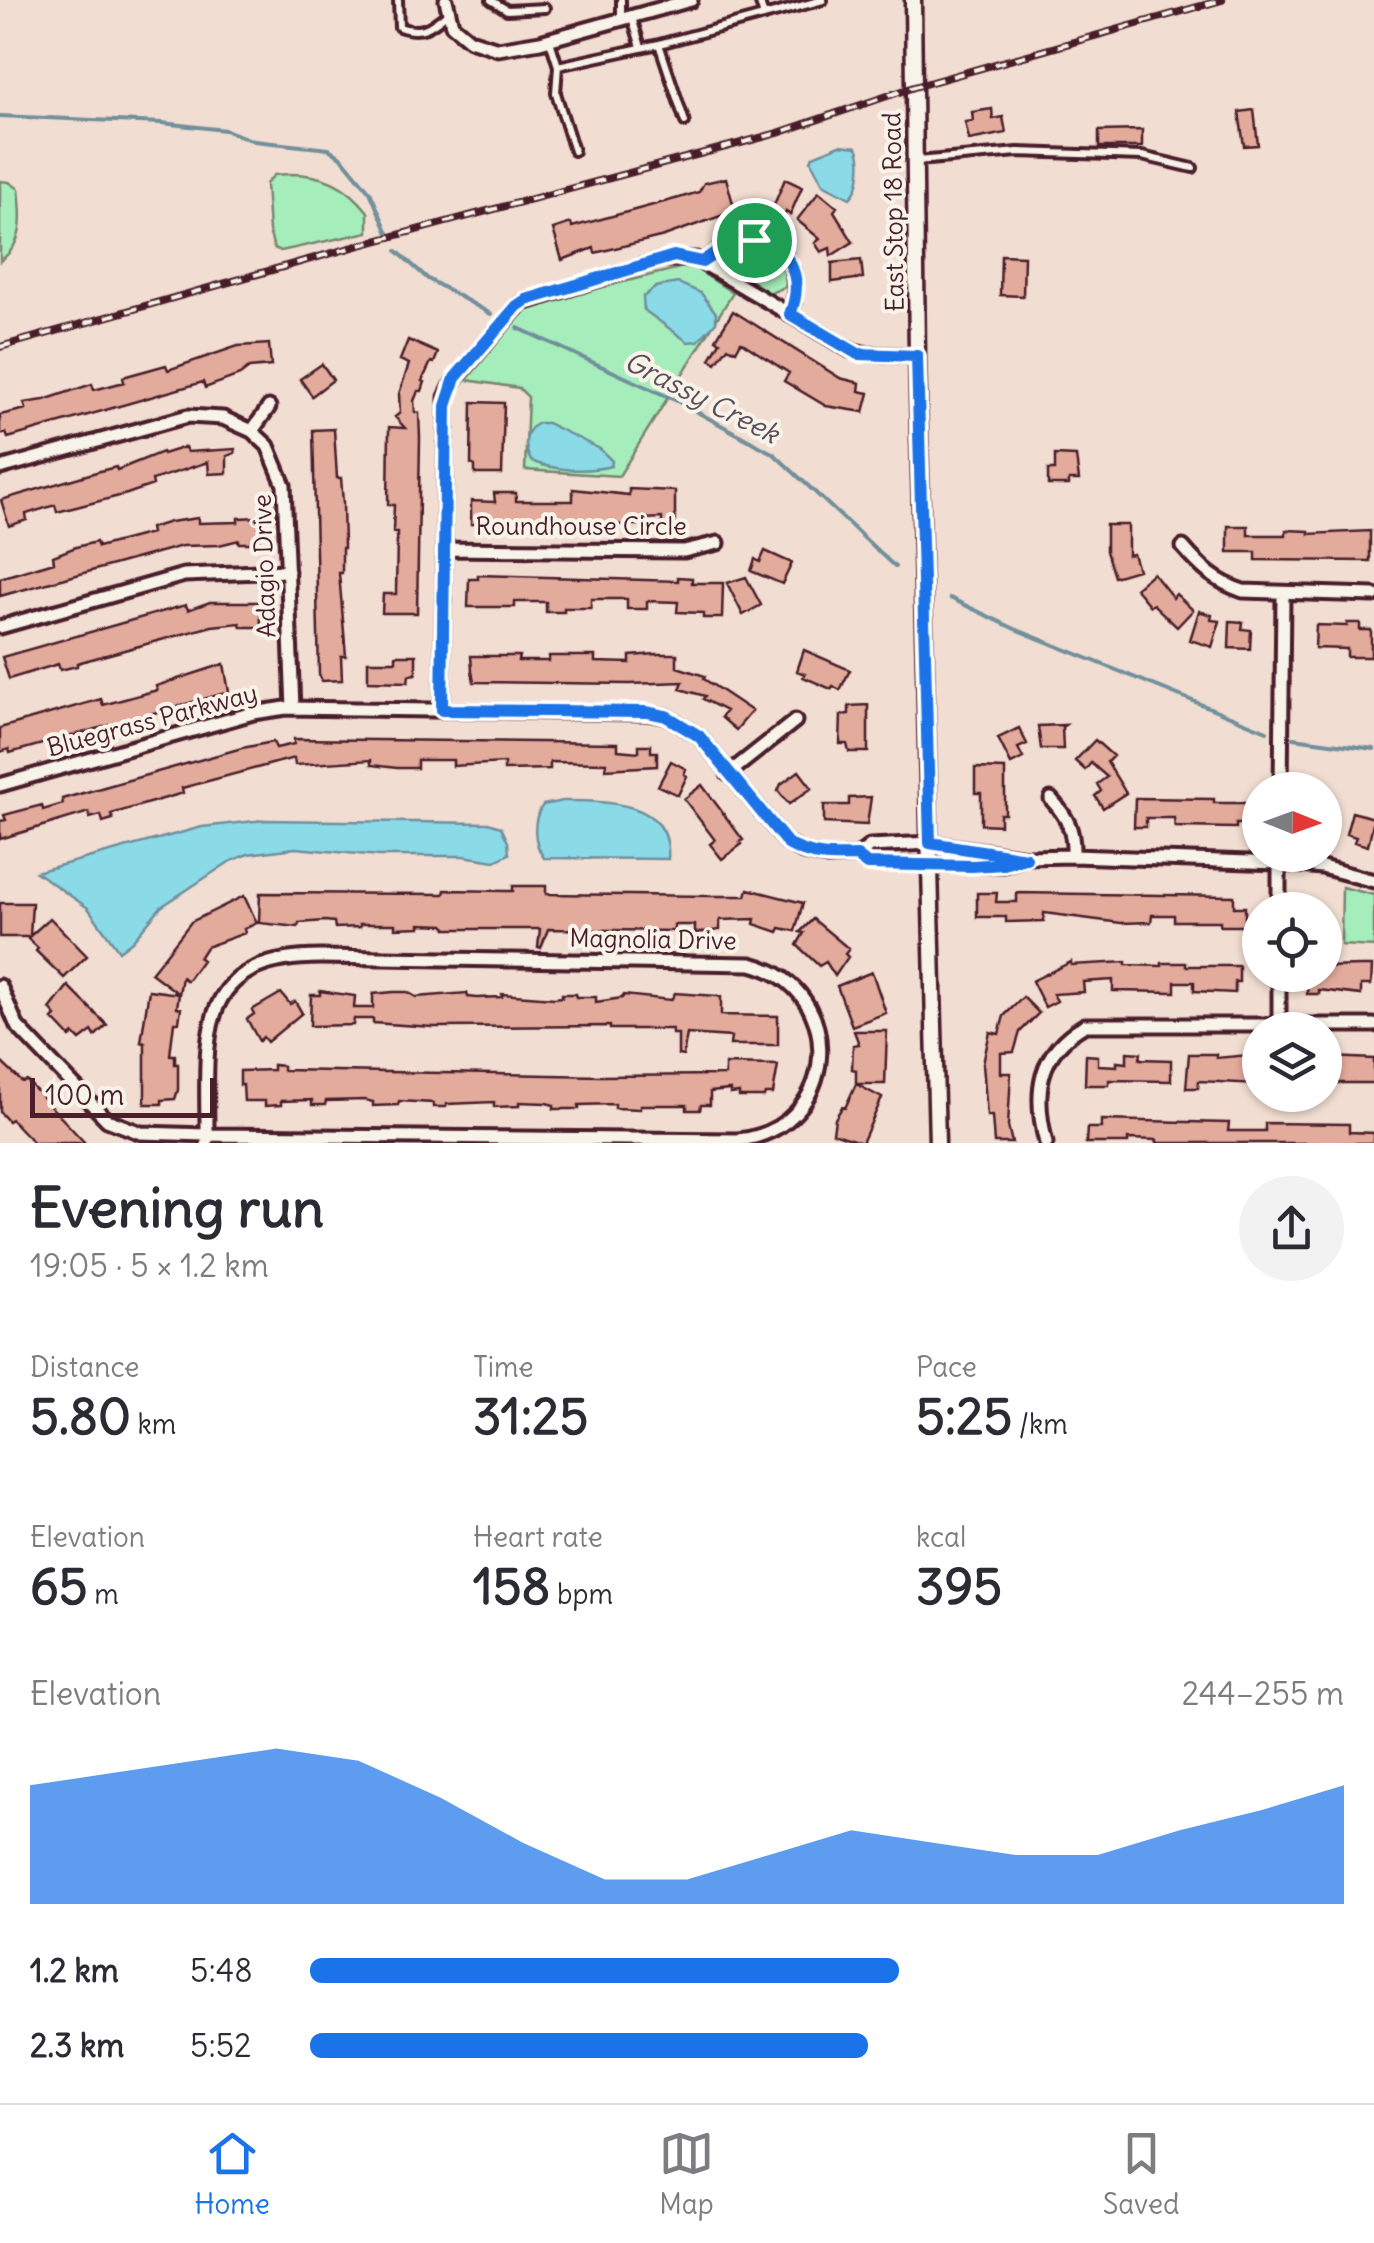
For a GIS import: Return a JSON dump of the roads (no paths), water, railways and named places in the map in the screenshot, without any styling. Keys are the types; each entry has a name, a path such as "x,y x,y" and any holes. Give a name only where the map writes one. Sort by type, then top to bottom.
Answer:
{"street":[{"path":"447,6 452,25 470,40 498,49 549,40 690,0"},
{"name":"East Stop 18 Road","path":"912,0 917,356 938,1143"},
{"path":"702,262 731,242 754,240 775,246 794,269 796,292 790,314"},
{"path":"442,710 446,397 455,378 517,306 536,296 683,256 702,262 858,354 917,356"},
{"path":"0,468 188,416 223,418 252,432 269,407"},
{"name":"Adagio Drive","path":"252,432 268,446 284,486 293,708"},
{"name":"Roundhouse Circle","path":"444,549 684,550 718,543"},
{"path":"1183,546 1204,572 1243,592 1374,595"},
{"path":"0,627 184,575 288,571"},
{"path":"1281,772 1283,595"},
{"name":"Bluegrass Parkway","path":"0,785 253,713 293,708 656,714 699,736 788,844 803,852 827,857 857,856 870,846 930,843 1026,858"},
{"path":"728,774 795,721"},
{"path":"1051,798 1067,818 1074,835 1073,856"},
{"name":"Bluegrass Parkway","path":"857,856 867,864 930,865 1004,864 1026,858"},
{"path":"1026,858 1242,858"},
{"path":"1341,872 1374,881"},
{"name":"Magnolia Drive","path":"321,957 740,962 761,966 790,983 810,1009 819,1039 817,1078 799,1112 773,1132 750,1139 207,1139 212,1018 233,982 257,965 276,960 321,957"},
{"path":"0,986 17,1026 107,1120 140,1134 207,1139"},
{"path":"1046,1143 1042,1076 1050,1053 1062,1038 1085,1024 1242,1026"},
{"path":"1342,1025 1374,1025"}],"lane":[{"path":"398,0 400,27 414,32 425,31 447,6"},
{"path":"491,0 507,10 544,8"},
{"path":"621,0 642,47"},
{"path":"758,0 764,16"},
{"path":"558,66 659,44 823,0"},
{"path":"549,40 558,66 556,93 574,151"},
{"path":"659,44 685,122"},
{"path":"915,161 1018,152 1142,156 1193,168"}],"water":[{"path":"840,145 857,147 859,152 859,181 850,198 823,184 811,161 813,156"},
{"path":"678,283 701,293 716,313 716,322 698,341 688,342 644,310 643,297 656,287"},
{"path":"538,423 547,423 600,449 612,461 611,466 571,470 531,461 526,440"},
{"path":"563,801 616,804 648,815 667,840 668,859 544,858 536,838 537,817 543,805"},
{"path":"264,820 488,823 501,827 509,854 495,861 296,848 248,854 229,862 161,907 119,951 88,908 36,872 202,827"}],"waterway":[{"name":"Grassy Creek","path":"0,116 162,123 225,130 254,141 329,149 342,158 370,192 388,233"},
{"name":"Grassy Creek","path":"397,251 428,279 491,314"},
{"name":"Grassy Creek","path":"518,328 677,401 774,454 895,567"},
{"name":"Grassy Creek","path":"950,598 1015,629 1267,731"},
{"name":"Grassy Creek","path":"1294,738 1374,749"}],"railway":[{"path":"0,347 778,133 914,87 1222,0"}]}
